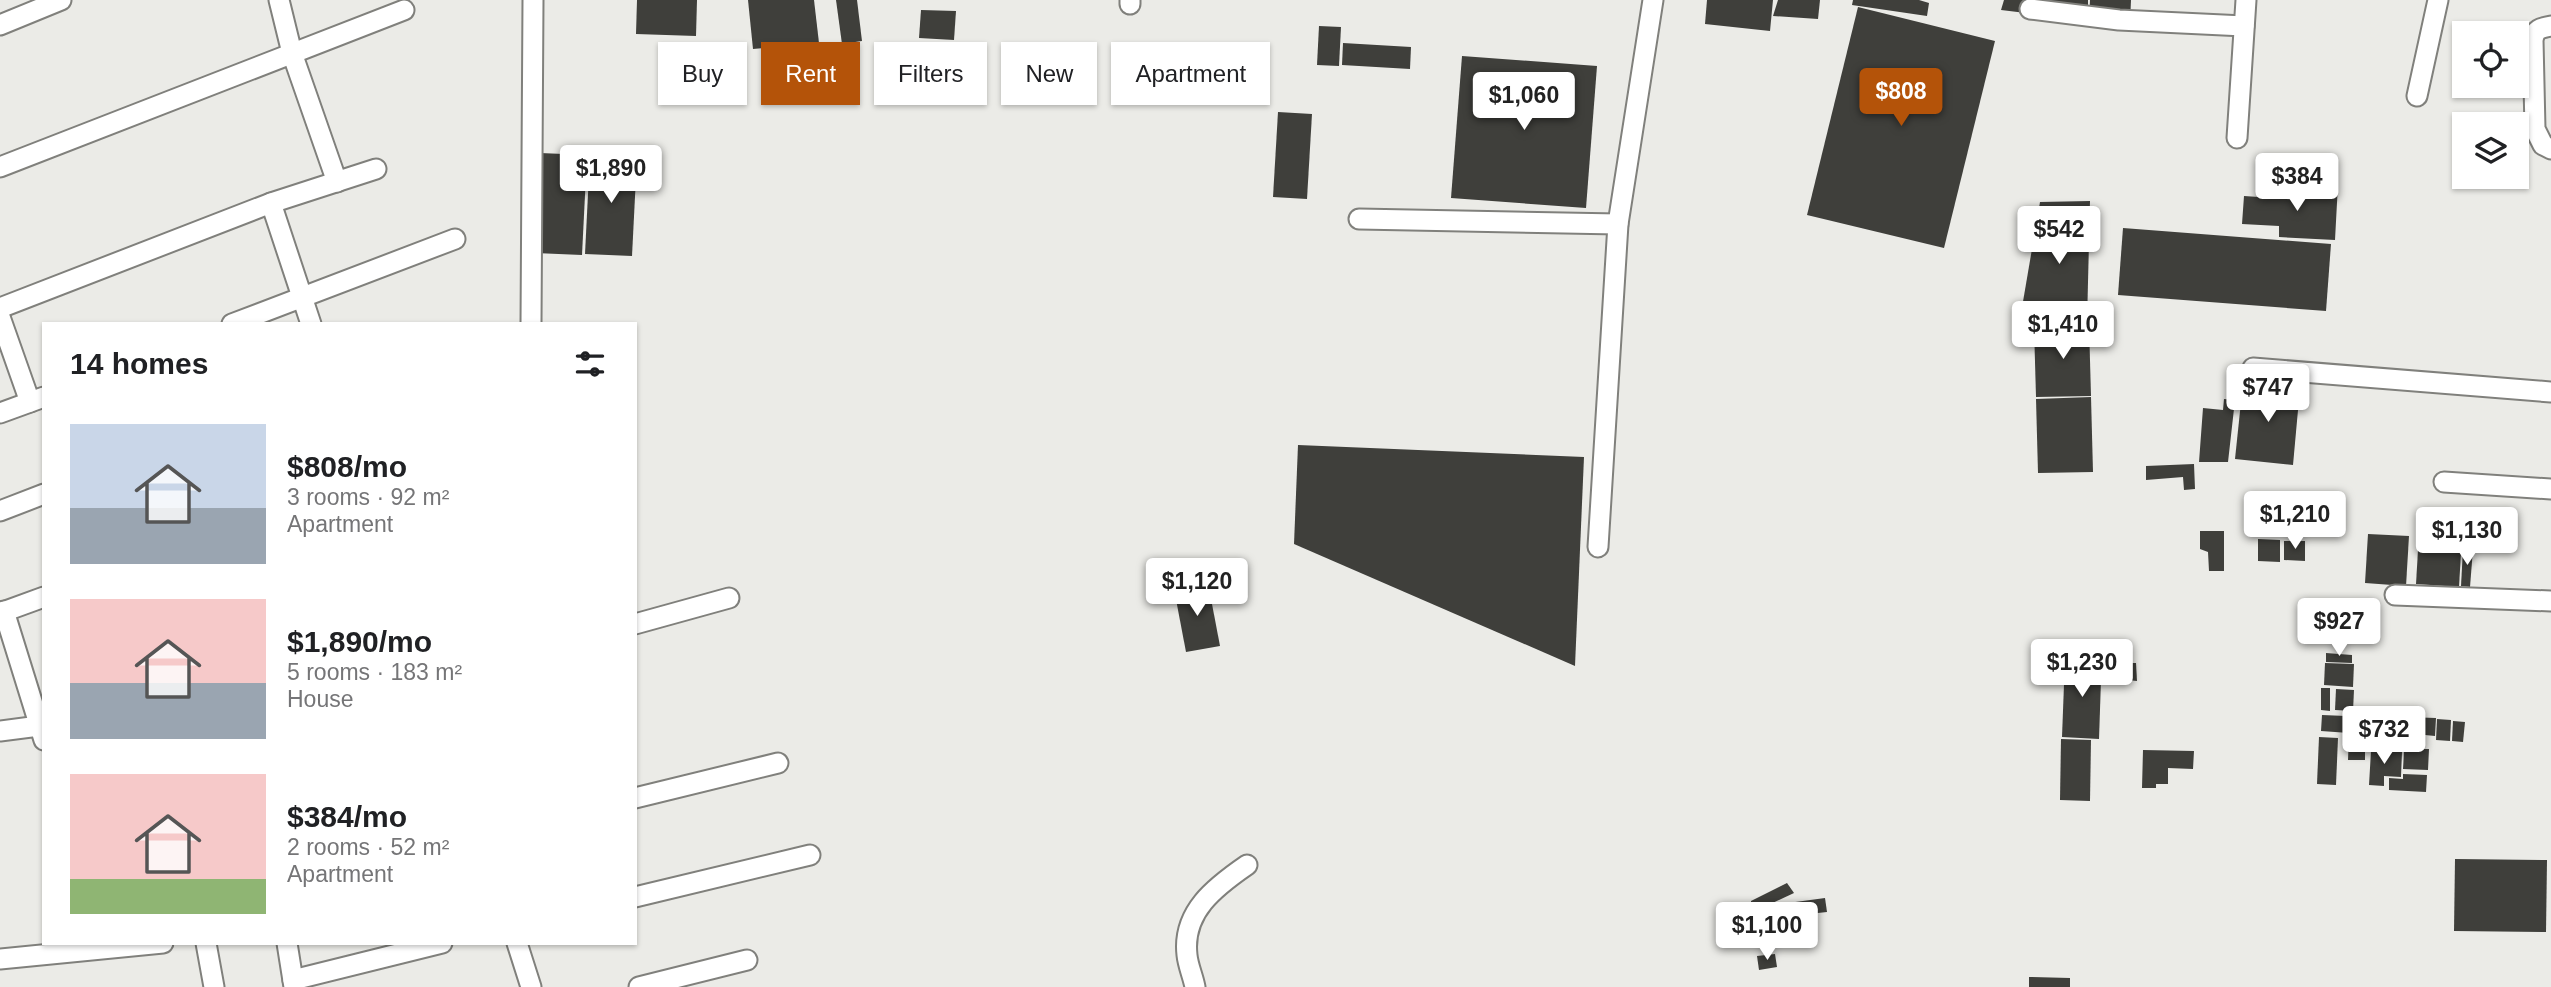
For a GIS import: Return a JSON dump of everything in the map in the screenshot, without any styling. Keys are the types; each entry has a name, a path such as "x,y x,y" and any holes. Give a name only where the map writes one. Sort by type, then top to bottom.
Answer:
{"street":[{"path":"0,25 61,0"},
{"path":"279,0 292,53 337,182"},
{"path":"531,322 533,0"},
{"path":"1598,547 1618,224 1653,0"},
{"path":"2237,138 2246,0"},
{"path":"2417,96 2438,0"},
{"path":"2030,9 2119,20 2244,26"},
{"path":"0,167 404,10"},
{"path":"2551,26 2539,28 2534,33 2533,40 2535,128 2543,145 2551,149"},
{"path":"0,307 271,203 376,169"},
{"path":"271,203 311,322"},
{"path":"1359,219 1618,224"},
{"path":"237,322 454,239"},
{"path":"0,317 37,400 0,413"},
{"path":"2253,368 2551,392"},
{"path":"2444,482 2551,489"},
{"path":"0,511 42,495"},
{"path":"2395,595 2551,601"},
{"path":"0,731 41,733 2,612 42,598"},
{"path":"637,623 729,598"},
{"path":"637,797 778,762"},
{"path":"637,897 810,855"},
{"path":"1195,987 1187,958 1186,936 1193,914 1220,884 1248,865"},
{"path":"0,959 132,945"},
{"path":"206,945 214,987"},
{"path":"287,945 293,983 435,945"},
{"path":"518,945 531,987"},
{"path":"639,987 747,960"}],"building":[{"path":"637,0 697,0 696,36 636,34"},
{"path":"748,0 814,0 819,42 761,42 761,48 753,49"},
{"path":"836,0 857,0 862,41 842,42"},
{"path":"1707,0 1773,0 1770,31 1705,24"},
{"path":"1778,0 1820,0 1818,19 1773,16"},
{"path":"1853,0 1919,0 1929,3 1927,16 1852,5"},
{"path":"2004,0 2088,0 2088,10 2050,16 2001,10"},
{"path":"2090,0 2131,0 2130,24 2089,22"},
{"path":"1858,7 1995,41 1944,248 1807,215"},
{"path":"921,10 956,11 954,40 919,38"},
{"path":"1319,26 1341,27 1339,66 1317,65"},
{"path":"1343,43 1411,47 1410,69 1342,65"},
{"path":"1462,56 1597,66 1586,208 1451,198"},
{"path":"1278,112 1312,114 1307,199 1273,197"},
{"path":"540,153 587,155 582,255 535,253"},
{"path":"590,154 637,157 632,256 585,254"},
{"path":"2303,182 2338,184 2335,240 2279,237 2279,226 2242,224 2244,196 2302,200"},
{"path":"2090,201 2087,323 2019,325 2040,202"},
{"path":"2123,228 2331,244 2326,311 2118,295"},
{"path":"2089,325 2091,396 2036,397 2034,327"},
{"path":"2243,383 2300,388 2293,465 2235,459"},
{"path":"2091,397 2093,472 2038,473 2036,399"},
{"path":"2224,399 2235,400 2228,462 2199,462 2203,408 2223,410"},
{"path":"1298,445 1584,457 1575,666 1294,544"},
{"path":"2194,464 2195,489 2184,490 2183,477 2146,480 2146,466"},
{"path":"2272,512 2290,513 2289,522 2272,521"},
{"path":"2200,531 2224,531 2224,571 2209,571 2208,552 2200,549"},
{"path":"2419,533 2462,536 2459,587 2416,584"},
{"path":"2368,534 2409,536 2406,586 2365,583"},
{"path":"2258,539 2280,540 2280,562 2258,561"},
{"path":"2284,541 2305,541 2305,561 2284,560"},
{"path":"2463,549 2473,549 2470,587 2461,586"},
{"path":"1208,583 1220,646 1186,652 1174,589"},
{"path":"2326,653 2352,655 2352,663 2326,662"},
{"path":"2065,658 2096,659 2101,680 2099,739 2062,737"},
{"path":"2105,663 2124,663 2124,683 2105,683"},
{"path":"2128,663 2136,663 2137,681 2127,680"},
{"path":"2325,663 2354,664 2353,687 2324,685"},
{"path":"2321,688 2330,688 2330,711 2321,710"},
{"path":"2336,689 2354,690 2353,711 2335,710"},
{"path":"2322,715 2370,717 2365,760 2348,760 2349,733 2321,731"},
{"path":"2402,717 2402,737 2373,737 2373,718"},
{"path":"2406,717 2436,718 2435,736 2425,735 2424,749 2429,749 2428,770 2403,769"},
{"path":"2437,719 2451,720 2450,741 2436,740"},
{"path":"2453,721 2465,722 2463,742 2452,741"},
{"path":"2319,737 2338,738 2336,785 2317,784"},
{"path":"2061,739 2091,740 2090,801 2060,800"},
{"path":"2143,750 2194,751 2193,769 2168,768 2168,784 2156,784 2156,788 2142,788"},
{"path":"2371,751 2402,752 2401,777 2384,776 2384,786 2369,785"},
{"path":"2403,774 2427,775 2426,792 2389,790 2389,778 2403,779"},
{"path":"2455,859 2547,860 2546,932 2454,931"},
{"path":"1787,883 1794,893 1751,913 1751,901"},
{"path":"1825,898 1827,912 1790,916 1788,903"},
{"path":"1775,954 1777,967 1759,970 1757,956"},
{"path":"2029,977 2070,978 2070,987 2029,987"}]}
